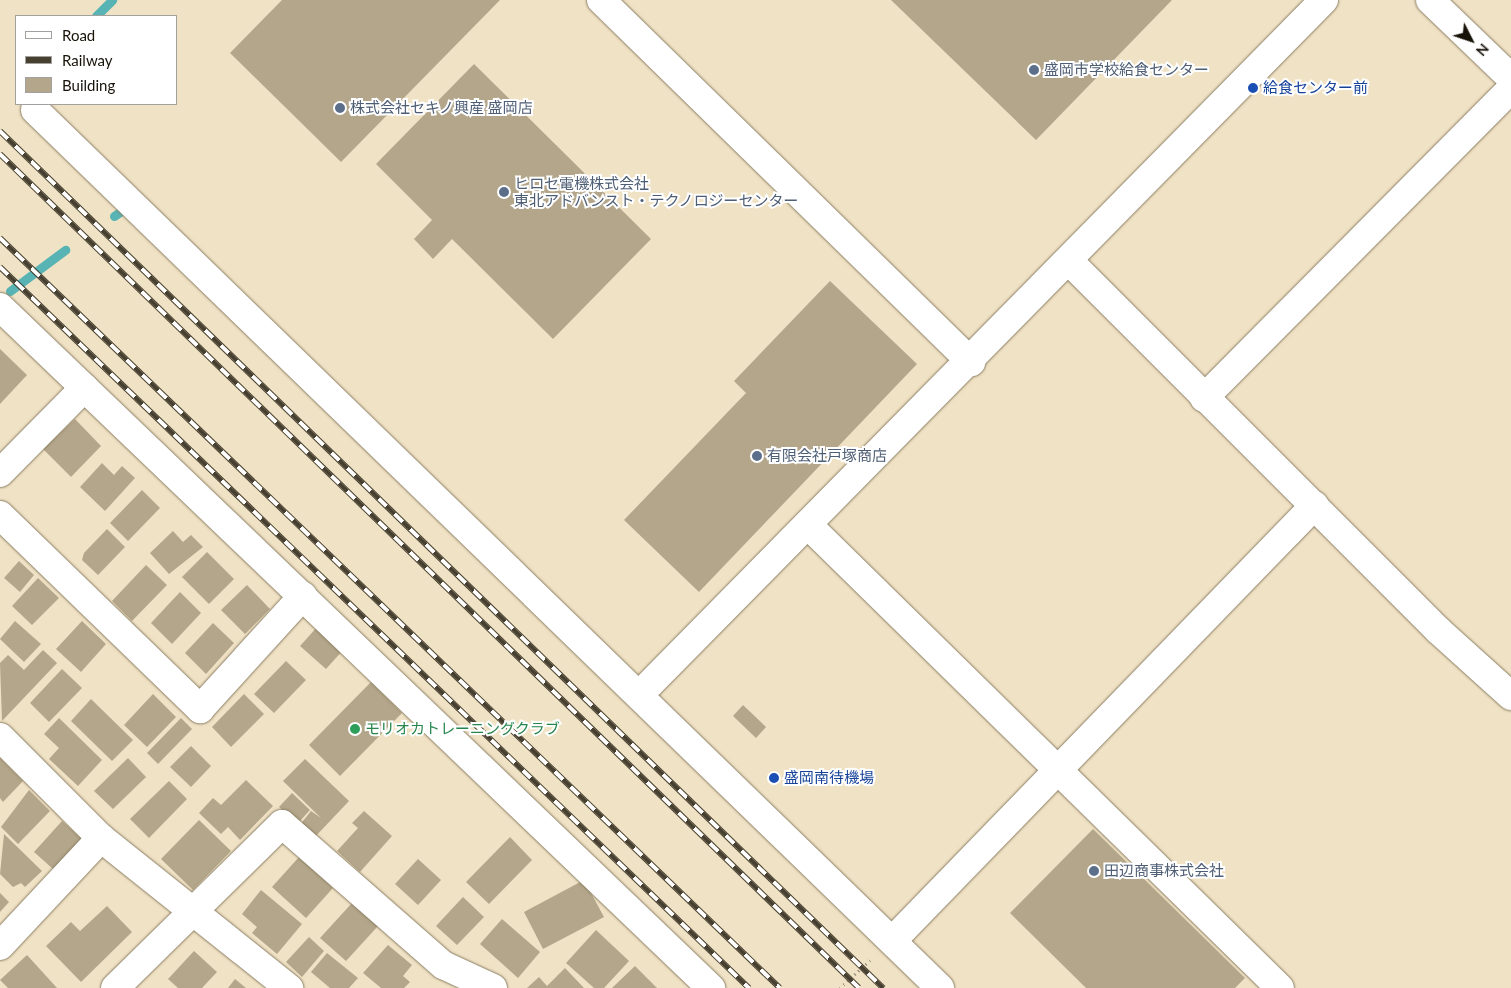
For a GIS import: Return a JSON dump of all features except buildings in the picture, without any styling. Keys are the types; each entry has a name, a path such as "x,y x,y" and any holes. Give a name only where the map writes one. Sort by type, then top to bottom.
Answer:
{"street":[{"path":"601,0 971,362"},
{"path":"639,695 971,362 1324,0"},
{"path":"1430,0 1511,78"},
{"path":"1204,398 1511,89"},
{"path":"35,110 940,988"},
{"path":"1069,261 1204,398 1315,504 1439,631 1511,696"},
{"path":"0,307 303,596 707,987"},
{"path":"0,473 84,388"},
{"path":"892,941 1315,504"},
{"path":"0,515 200,709 303,596"},
{"path":"808,525 1280,988"},
{"path":"0,737 101,838 191,912 289,988"},
{"path":"116,988 282,824 443,965 493,988"},
{"path":"0,946 101,838"}],"path":[{"path":"840,988 862,967"}],"waterway":[{"path":"97,15 112,0"},
{"path":"114,216 120,212"},
{"path":"10,291 65,250"}],"railway":[{"path":"0,131 883,988"},
{"path":"0,154 859,988"},
{"path":"0,238 780,988"},
{"path":"0,267 749,988"}],"place":[{"name":"盛岡市学校給食センター","path":"1034,70"},
{"name":"給食センター前","path":"1253,88"},
{"name":"株式会社セキノ興産 盛岡店","path":"340,108"},
{"name":"ヒロセ電機株式会社 東北アドバンスト・テクノロジーセンター","path":"504,192"},
{"name":"有限会社戸塚商店","path":"757,456"},
{"name":"モリオカトレーニングクラブ","path":"355,729"},
{"name":"盛岡南待機場","path":"774,778"},
{"name":"田辺商事株式会社","path":"1094,871"}]}
